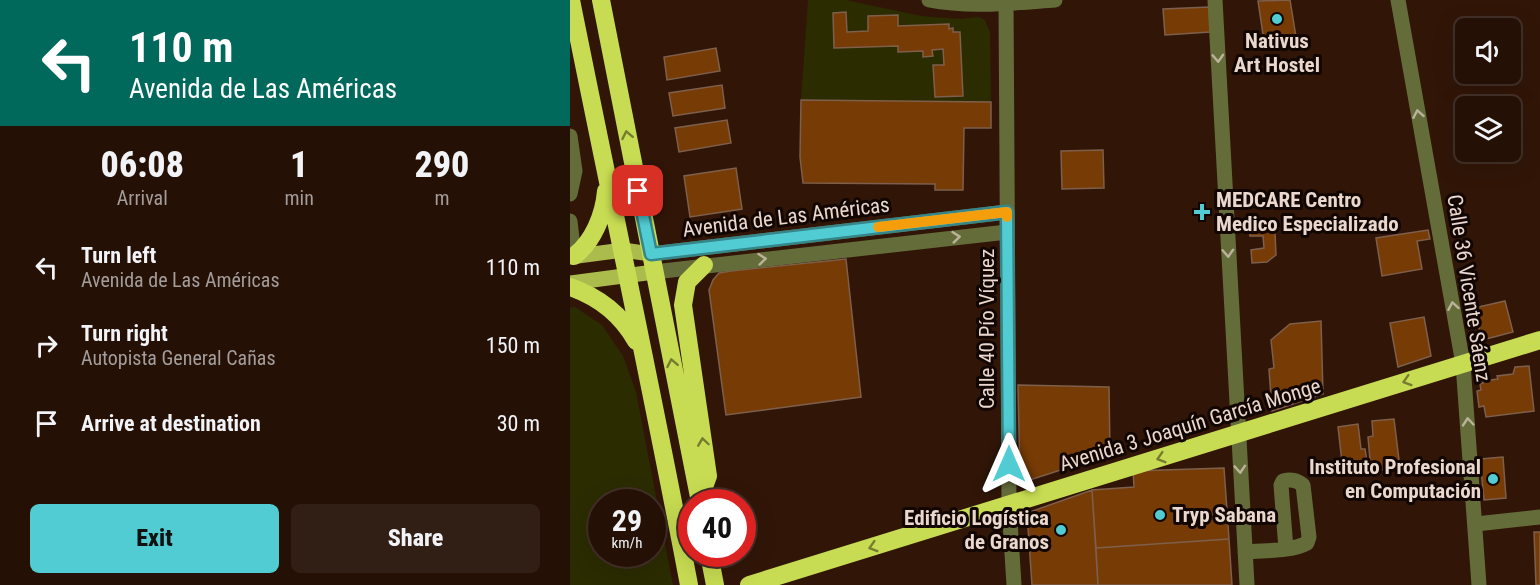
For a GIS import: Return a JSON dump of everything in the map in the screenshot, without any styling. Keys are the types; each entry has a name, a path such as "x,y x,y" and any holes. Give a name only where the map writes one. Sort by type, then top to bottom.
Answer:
{"highway":[{"path":"571,0 623,250 641,350 659,425 689,585"},
{"path":"601,0 698,489"},
{"path":"572,257 585,248 600,219 607,180"},
{"path":"704,266 687,282 683,305 708,476 704,489"},
{"path":"570,285 599,299 617,314 631,331 641,350"},
{"name":"Avenida 3 Joaquín García Monge","path":"749,585 1540,340"},
{"path":"712,567 715,585"}],"main road":[{"name":"Avenida de Las Américas","path":"572,257 623,250 652,263"},
{"name":"Avenida de Las Américas","path":"570,285 628,275 652,263"}],"street":[{"path":"929,0 947,3 1054,0"},
{"path":"1215,0 1247,585"},
{"name":"Calle 36 Vicente Sáenz","path":"1398,0 1463,364 1479,585"},
{"name":"Calle 40 Pío Víquez","path":"1006,2 1009,505 1014,585"},
{"path":"570,136 575,171 570,194"},
{"name":"Avenida de Las Américas","path":"652,263 1007,212"},
{"path":"570,222 572,257"},
{"name":"Avenida de Las Américas","path":"652,263 704,266 877,251 1007,232"},
{"path":"1476,524 1540,517"},
{"path":"1245,552 1286,549"}],"shaded area":[{"path":"808,0 846,0 921,16 960,19 979,17 985,20 990,32 991,102 801,100","holes":["846,12 847,32 868,31 868,16 898,15 898,26 953,29 962,96 935,97 933,65 944,65 943,49 932,50 932,56 924,57 923,51 898,46 834,48 833,13"]},
{"path":"575,307 602,325 623,356 636,392 655,489 588,489 588,567 666,567 666,548 673,585 570,585 570,308"}],"building":[{"name":"Nativus Art Hostel","path":"1290,0 1296,37 1264,41 1258,1"},
{"path":"1209,7 1210,32 1165,35 1163,9"},
{"path":"846,12 847,32 868,31 868,16 898,15 898,26 949,24 949,29 953,28 953,32 960,32 963,96 935,97 933,65 944,65 943,49 932,50 933,56 923,57 923,51 898,52 898,46 834,48 833,13"},
{"path":"716,48 720,71 667,80 664,57"},
{"path":"722,85 725,108 673,116 669,93"},
{"path":"801,100 991,102 991,128 964,128 963,190 935,190 935,184 803,183 800,157"},
{"path":"727,120 731,143 679,152 675,128"},
{"path":"1103,150 1104,188 1062,189 1061,151"},
{"path":"736,168 742,209 690,217 684,176"},
{"path":"1268,226 1275,233 1276,255 1267,262 1252,263 1251,250 1264,248 1263,236 1250,236 1249,227"},
{"path":"1428,230 1430,239 1417,241 1422,269 1382,276 1376,238"},
{"path":"846,259 861,397 726,415 709,290 713,280 719,273 731,271"},
{"path":"1505,301 1513,332 1482,340 1474,308"},
{"path":"1424,317 1431,356 1398,367 1390,323"},
{"path":"1321,321 1323,394 1272,411 1269,369 1274,368 1271,340 1290,324"},
{"path":"1529,366 1534,411 1486,417 1484,406 1479,407 1477,391 1481,390 1482,381 1513,374 1515,367"},
{"path":"1018,385 1109,387 1110,454 1027,481 1020,476"},
{"path":"1394,419 1400,468 1371,471 1368,437 1373,436 1372,421"},
{"path":"1358,424 1361,449 1365,449 1368,468 1343,471 1338,427"},
{"name":"Instituto Profesional en Computación","path":"1503,457 1506,498 1484,500 1480,459"},
{"name":"Tryp Sabana","path":"1224,468 1229,539 1096,548 1092,490 1134,487 1133,471"},
{"name":"Edificio Logística de Granos","path":"1092,490 1098,585 1032,585 1027,513"},
{"path":"1534,532 1540,532 1540,585 1536,585"},
{"path":"1229,539 1232,585 1098,585 1096,548"}],"slow traffic":[{"path":"878,227 1007,212 1007,217"}],"place":[{"name":"Nativus Art Hostel","path":"1277,19"},
{"name":"MEDCARE Centro Medico Especializado","path":"1202,212"},
{"name":"Instituto Profesional en Computación","path":"1493,479"},
{"name":"Tryp Sabana","path":"1160,515"},
{"name":"Edificio Logística de Granos","path":"1061,530"}],"route":[{"path":"638,191 651,254 1007,212 1009,464"}]}
